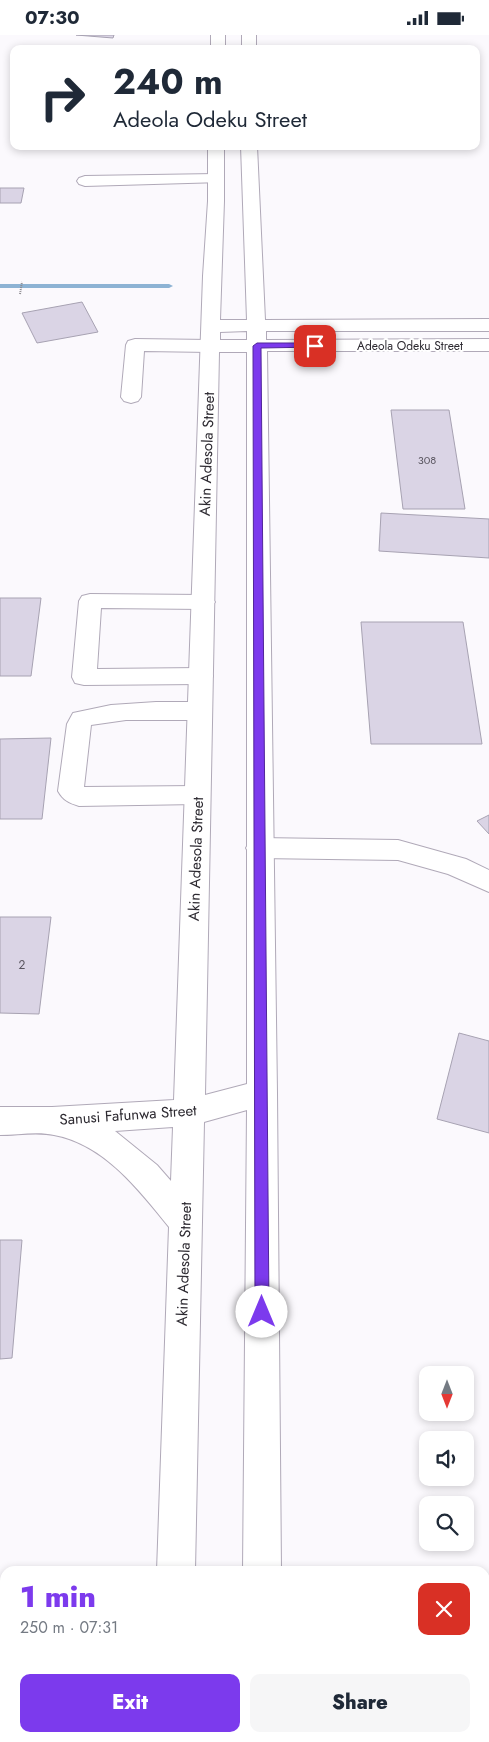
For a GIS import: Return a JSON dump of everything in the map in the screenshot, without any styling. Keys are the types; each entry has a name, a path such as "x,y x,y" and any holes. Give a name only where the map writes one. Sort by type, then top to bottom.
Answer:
{"main road":[{"name":"Akin Adesola Street","path":"176,1566 184,1222 216,150"},
{"path":"249,150 257,336 262,1093 262,1566"},
{"path":"85,181 216,179"},
{"name":"Adeola Odeku Street","path":"257,336 489,325"},
{"name":"Adeola Odeku Street","path":"131,397 135,345 211,336 257,336 489,345"},
{"path":"201,676 84,677 90,601 203,602"},
{"path":"198,795 79,797 71,791 79,724 82,719 96,715 131,711 200,711"},
{"path":"259,848 398,850 456,866 489,883"},
{"name":"Sanusi Fafunwa Street","path":"0,1121 52,1121 188,1113 262,1093"},
{"name":"Sanusi Fafunwa Street","path":"52,1121 100,1137 146,1175 184,1222"}],"path":[{"path":"20,293 22,283"}],"building":[{"path":"76,35 114,35 113,38"},
{"path":"0,188 24,188 21,203 0,203"},
{"path":"82,302 98,332 37,343 22,313"},
{"path":"391,410 449,410 465,509 403,509"},
{"path":"381,513 489,519 489,558 379,551"},
{"path":"0,598 41,598 31,676 0,676"},
{"path":"361,622 463,622 482,744 371,744"},
{"path":"51,738 42,819 0,819 0,739"},
{"path":"489,815 489,834 477,821"},
{"path":"0,917 51,917 39,1014 0,1013"},
{"path":"459,1033 489,1041 489,1133 437,1119"},
{"path":"0,1240 22,1240 12,1358 0,1359"}],"waterway":[{"path":"0,286 169,286"}],"route":[{"path":"262,1312 257,346 315,346"}]}
